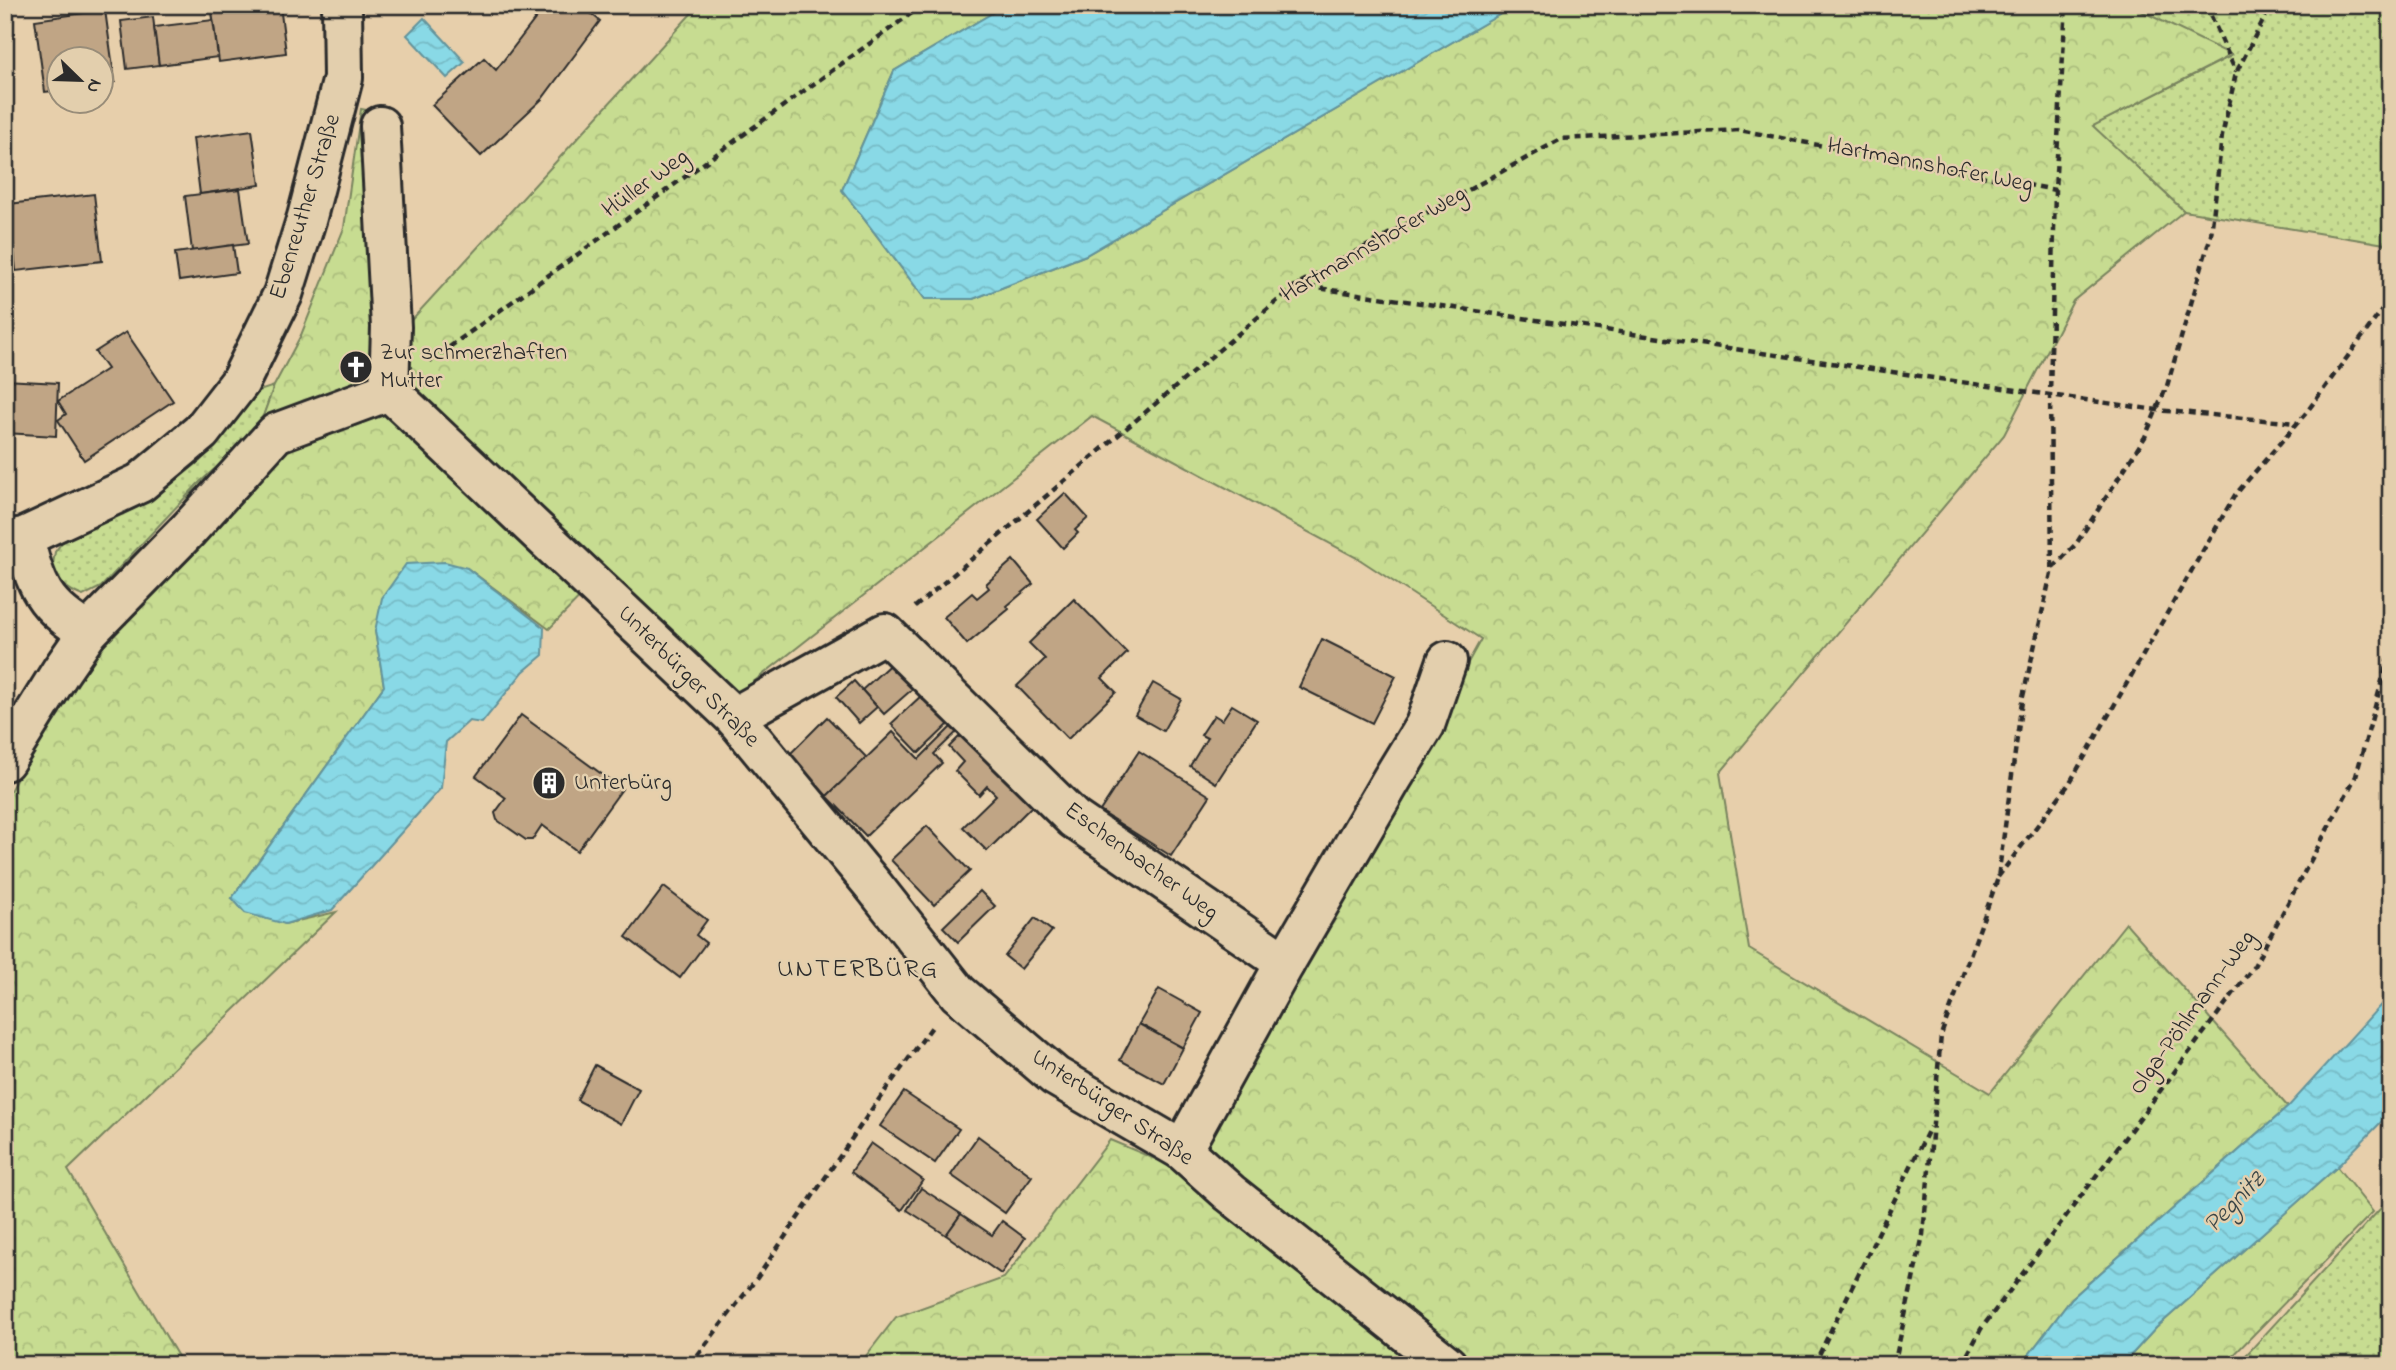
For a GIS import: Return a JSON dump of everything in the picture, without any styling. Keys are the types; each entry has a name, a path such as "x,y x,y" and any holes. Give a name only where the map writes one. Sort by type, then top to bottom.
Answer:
{"street":[{"name":"Ebenreuther Straße","path":"15,538 140,483 201,432 240,382 283,293 307,217 343,78 342,5"},
{"path":"5,761 88,632 190,529 276,433 389,391 391,327 380,126"},
{"name":"Unterbürger Straße","path":"389,391 734,718 873,885 958,993 1055,1076 1182,1150 1230,1193 1447,1365"},
{"path":"15,538 48,603 66,620 88,632"},
{"path":"734,718 885,633"},
{"name":"Eschenbacher Weg","path":"885,633 1074,819 1285,963"},
{"path":"1182,1150 1285,963 1425,725 1447,661"}],"path":[{"name":"Hüller Weg","path":"389,391 923,5"},
{"path":"1894,1365 1923,1235 1941,1035 1998,878 2022,701 2052,569 2050,395 2055,190 2066,5"},
{"path":"2206,5 2236,73"},
{"path":"2052,569 2076,544 2144,437 2167,386 2211,235 2221,136 2236,73 2271,5"},
{"name":"Hartmannshofer Weg","path":"885,633 1296,285 1561,139 1740,130 2055,190"},
{"path":"1296,285 2157,410 2297,423"},
{"path":"1998,878 2070,784 2235,495 2297,423 2391,298"},
{"name":"Olga-Pöhlmann-Weg","path":"1962,1365 1981,1329 2254,966 2357,776 2391,648"},
{"path":"690,1365 757,1278 874,1106 958,993"},
{"path":"1814,1365 1932,1123"}],"green space":[{"path":"699,5 1006,5 894,71 842,190 925,299 973,299 1086,255 1516,5 2129,5 2232,55 2093,126 2184,211 2073,301 2004,435 1720,773 1749,949 1990,1093 2126,923 2288,1107 2072,1298 2021,1365 859,1365 896,1317 1004,1278 1110,1140 1186,1172 1481,639 1359,559 1092,416 733,698 606,571 549,629 467,568 375,631 384,686 232,898 285,924 336,912 68,1170 183,1365 5,1365 5,800 118,596 197,485 258,430 274,386 301,335 344,228 361,109 367,110 374,254 385,349"},
{"path":"2129,5 2391,5 2391,245 2184,211 2092,126 2231,56"},
{"path":"274,386 258,430 197,485 101,587 83,596 62,583 52,570 55,552 63,541 86,527 133,509 164,490 200,461 256,392"},
{"path":"2337,1167 2373,1212 2224,1365 2122,1365 2156,1328"},
{"path":"2391,1197 2391,1365 2237,1365"}],"water":[{"path":"1006,5 1516,5 1086,255 973,299 925,299 842,190 894,71"},
{"path":"424,18 465,62 447,78 407,35"},
{"path":"445,562 467,568 544,628 543,655 523,672 482,723 469,721 446,742 441,788 332,910 285,924 245,913 232,898 384,686 375,631 382,598 406,564"},
{"name":"Pegnitz","path":"2391,990 2391,1112 2337,1167 2156,1328 2122,1365 2021,1365 2072,1298 2288,1107 2388,997"}],"building":[{"path":"211,5 280,5 286,53 219,62"},
{"path":"546,5 581,5 600,21 542,99 481,156 432,105 484,58 496,70"},
{"path":"105,10 110,46 46,46 45,92 35,20"},
{"path":"153,17 159,65 127,69 121,21"},
{"path":"213,20 218,57 159,65 154,27"},
{"path":"252,130 260,185 200,194 193,138"},
{"path":"240,189 248,244 192,251 185,196"},
{"path":"94,194 102,261 16,271 9,204"},
{"path":"233,245 237,273 179,281 175,253"},
{"path":"126,332 173,401 84,460 58,420 66,414 58,401 107,369 95,352"},
{"path":"5,380 58,383 56,436 5,433"},
{"path":"1065,493 1088,518 1075,530 1078,533 1063,548 1037,519"},
{"path":"1013,560 1033,584 1007,606 1009,609 967,644 944,617 972,593 977,598 989,588 986,584"},
{"path":"1074,599 1127,653 1102,678 1116,692 1068,739 1017,686 1045,659 1029,643"},
{"path":"1322,639 1396,676 1372,723 1299,687"},
{"path":"895,660 917,685 884,714 862,690"},
{"path":"854,681 877,707 859,723 836,697"},
{"path":"1153,683 1181,699 1163,731 1135,715"},
{"path":"922,695 949,724 919,753 891,724"},
{"path":"1232,705 1257,720 1216,783 1190,766 1207,738 1201,735 1214,715 1222,720"},
{"name":"Unterbürg","path":"521,715 622,789 577,851 542,825 532,840 526,840 497,820 495,813 506,798 476,776"},
{"path":"827,717 867,758 827,796 788,756"},
{"path":"958,720 963,726 934,754 942,763 866,836 827,796 893,732 919,759"},
{"path":"970,726 1041,797 987,851 963,827 996,795 987,786 979,795 955,771 963,762 949,747"},
{"path":"1139,751 1210,796 1171,856 1100,811"},
{"path":"927,826 970,871 934,905 891,860"},
{"path":"664,887 707,920 696,935 706,943 680,978 626,937"},
{"path":"980,891 995,906 958,942 943,927"},
{"path":"1035,918 1052,931 1021,969 1005,956"},
{"path":"1159,989 1202,1013 1183,1048 1139,1024"},
{"path":"1139,1024 1183,1048 1164,1084 1120,1060"},
{"path":"595,1065 639,1089 621,1124 577,1100"},
{"path":"904,1092 959,1129 935,1163 880,1126"},
{"path":"978,1136 1032,1176 1005,1213 951,1175"},
{"path":"871,1143 923,1180 902,1210 851,1172"},
{"path":"921,1188 961,1214 946,1235 907,1210"},
{"path":"961,1214 992,1235 1002,1221 1025,1238 1001,1274 946,1235"}],"place":[{"name":"Zur schmerzhaften Mutter","path":"356,367"},
{"name":"Unterbürg","path":"549,783"}],"district":[{"name":"UNTERBÜRG","path":"858,970"}]}
